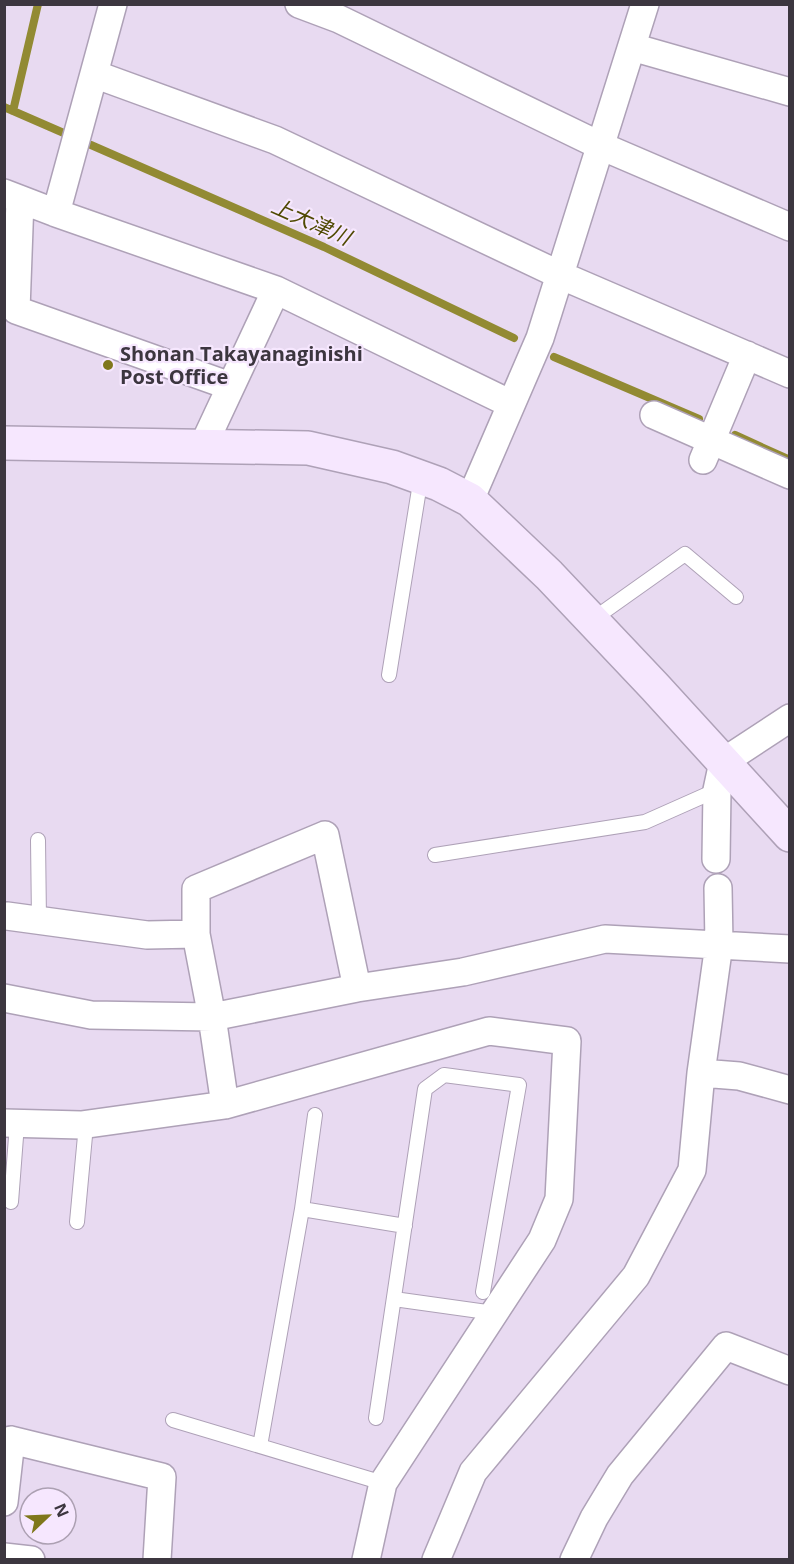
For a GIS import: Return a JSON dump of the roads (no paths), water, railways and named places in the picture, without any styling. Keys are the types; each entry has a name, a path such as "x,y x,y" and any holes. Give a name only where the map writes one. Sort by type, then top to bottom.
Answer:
{"street":[{"path":"56,213 113,4"},
{"path":"299,4 339,18 601,146 789,227"},
{"path":"470,500 540,338 632,47 636,8"},
{"path":"632,47 789,92"},
{"path":"94,74 275,140 560,275 789,374"},
{"path":"230,386 16,310 12,196 276,290 511,405"},
{"path":"203,446 276,290"},
{"path":"707,450 747,355"},
{"path":"654,415 707,450 789,475"},
{"path":"4,443 308,448 392,467 439,484 470,500 592,620 720,776 789,835"},
{"path":"716,858 720,776 789,718"},
{"path":"225,1105 212,1017 196,934 196,889 325,835 357,988"},
{"path":"436,1560 473,1472 636,1276 692,1170 701,1073 720,944 718,888"},
{"path":"7,915 147,935 196,934"},
{"path":"4,998 91,1016 212,1017 357,988 463,972 605,939 789,949"},
{"path":"10,1123 86,1125 225,1105 489,1031 567,1041 559,1199 542,1240 488,1303 383,1483 366,1560"},
{"path":"701,1073 739,1076 789,1090"},
{"path":"574,1560 594,1518 620,1475 726,1346 789,1371"},
{"path":"4,1502 11,1440 162,1478 158,1560"},
{"path":"4,1557 31,1560"}],"lane":[{"path":"389,675 421,477"},
{"path":"592,620 685,554 736,597"},
{"path":"435,855 645,822 720,776"},
{"path":"38,840 39,920"},
{"path":"376,1418 425,1089 444,1075 519,1086 488,1303 394,1299"},
{"path":"260,1446 302,1209 315,1115"},
{"path":"10,1123 11,1202"},
{"path":"76,1222 86,1125"},
{"path":"302,1209 405,1226"},
{"path":"173,1420 383,1483"}],"waterway":[{"path":"13,111 38,4"},
{"name":"上大津川","path":"4,107 66,134"},
{"name":"上大津川","path":"91,145 324,247 514,338"},
{"name":"上大津川","path":"554,357 699,419"},
{"name":"上大津川","path":"735,435 790,460"}],"place":[{"name":"Shonan Takayanaginishi Post Office","path":"108,365"}]}
